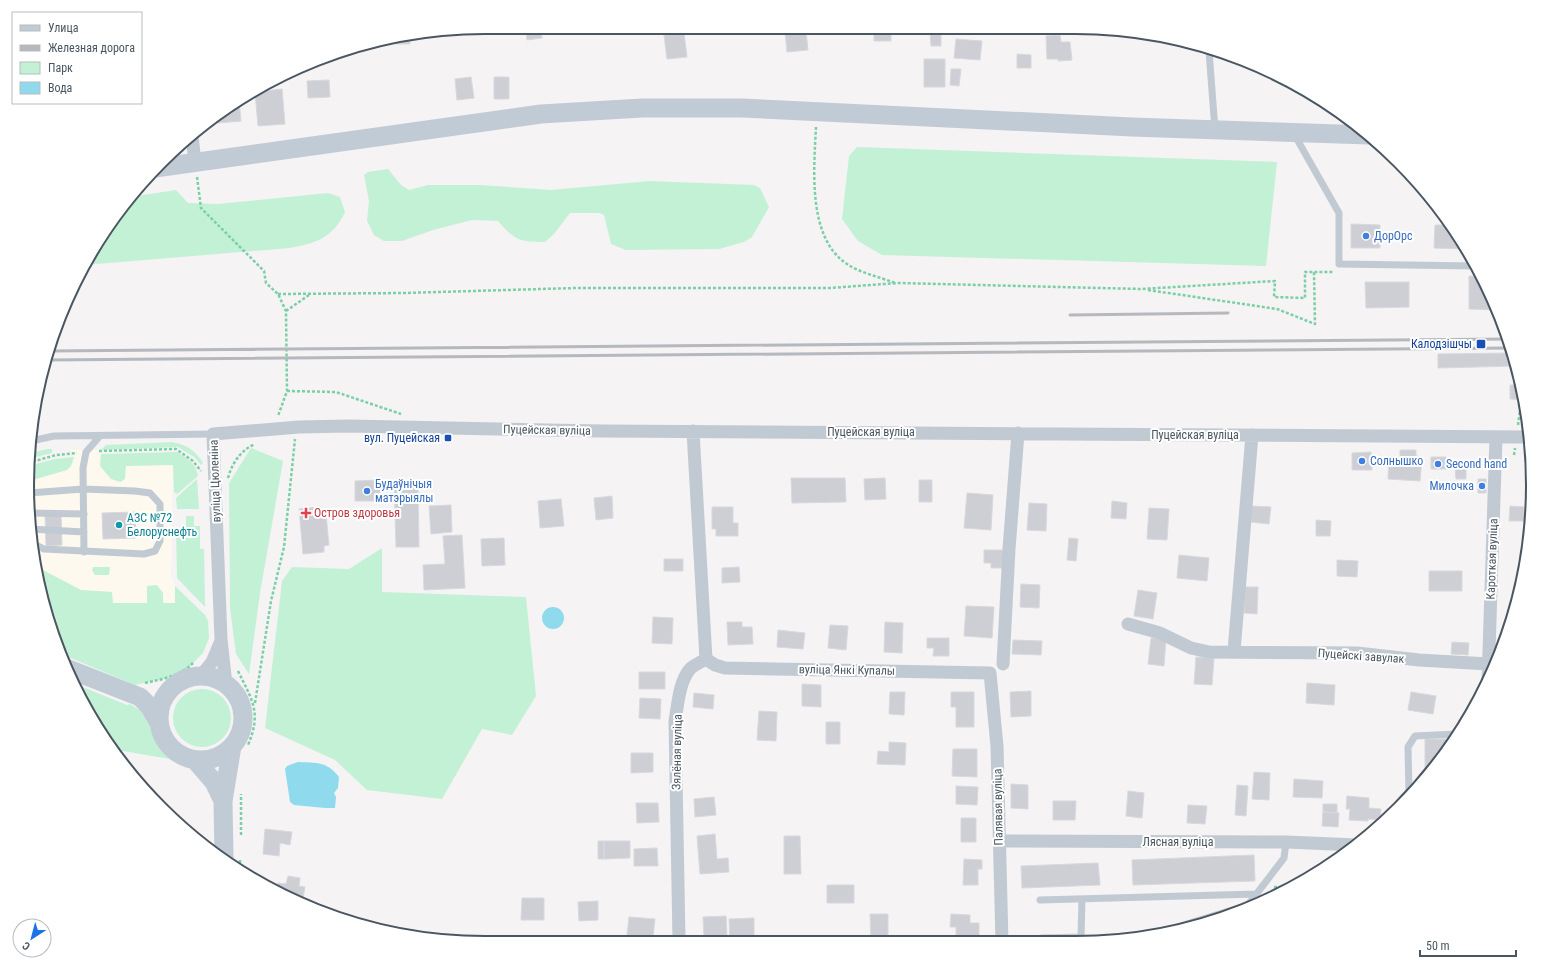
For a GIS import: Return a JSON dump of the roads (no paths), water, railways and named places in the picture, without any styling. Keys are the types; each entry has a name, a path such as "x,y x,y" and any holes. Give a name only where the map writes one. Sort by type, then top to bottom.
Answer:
{"street":[{"path":"166,166 542,114 642,108 742,108 1360,136"},
{"path":"193,142 195,162"},
{"name":"Пуцейская вуліца","path":"212,434 299,427 350,426 693,431 1523,437"},
{"path":"693,431 706,659"},
{"path":"1003,664 1009,549 1018,433"},
{"name":"вуліца Цюленіна","path":"212,434 221,639 226,685"},
{"path":"1234,652 1252,435"},
{"name":"Кароткая вуліца","path":"1489,664 1496,436"},
{"name":"Пуцейскі завулак","path":"1128,624 1160,633 1191,648 1209,652 1357,653 1419,660 1489,664"},
{"name":"вуліца Цюленіна","path":"200,676 212,662 221,639"},
{"name":"вуліца Янкі Купалы","path":"706,659 715,665 726,668 990,673"},
{"name":"Зялёная вуліца","path":"679,936 675,721 681,688 686,676 691,668 706,659"},
{"path":"75,671 136,695 150,707 156,728 171,747 214,782 223,801"},
{"name":"Палявая вуліца","path":"990,673 997,746 1002,936"},
{"path":"136,695 156,692 174,686 186,679 200,676 214,679 226,685 236,695 241,708 243,721 239,747 223,801 224,853"},
{"path":"156,728 160,709 165,697 174,686"},
{"path":"189,763 209,760 239,747"},
{"name":"Лясная вуліца","path":"999,841 1286,842 1348,845"}],"lane":[{"path":"1208,54 1215,130"},
{"path":"1209,59 1212,55"},
{"path":"1293,132 1339,213 1339,264 1469,266"},
{"name":"вуліца Цюленіна","path":"37,440 54,436 212,434"},
{"path":"84,552 83,468 86,452 100,436"},
{"path":"34,493 83,489 135,491 150,493 160,504 160,541 155,551 144,554 84,552 44,549 38,546"},
{"path":"35,513 84,514"},
{"path":"36,528 84,532"},
{"path":"1409,788 1408,747 1415,736 1451,734"},
{"path":"1251,900 1284,858 1286,842"},
{"path":"1040,900 1256,894"},
{"path":"1081,936 1082,899"}],"water":[{"path":"553,607 557,608 563,614 563,622 557,628 553,629 549,628 543,622 542,618 543,614 549,608"},
{"path":"298,762 326,765 335,772 339,777 338,788 334,793 336,797 335,808 294,805 290,802 285,769 287,766"}],"railway":[{"path":"1070,315 1228,313"},
{"path":"54,351 1502,339"},
{"path":"52,360 1505,348"}],"place":[{"name":"ДорОрс","path":"1366,236"},
{"name":"Калодзішчы","path":"1481,344"},
{"name":"вул. Пуцейская","path":"448,438"},
{"name":"Солнышко","path":"1362,461"},
{"name":"Second hand","path":"1438,464"},
{"name":"Милочка","path":"1482,486"},
{"name":"Будаўнічыя матэрыялы","path":"367,491"},
{"name":"Остров здоровья","path":"306,513"},
{"name":"АЗС №72 Белоруснефть","path":"119,525"}]}
